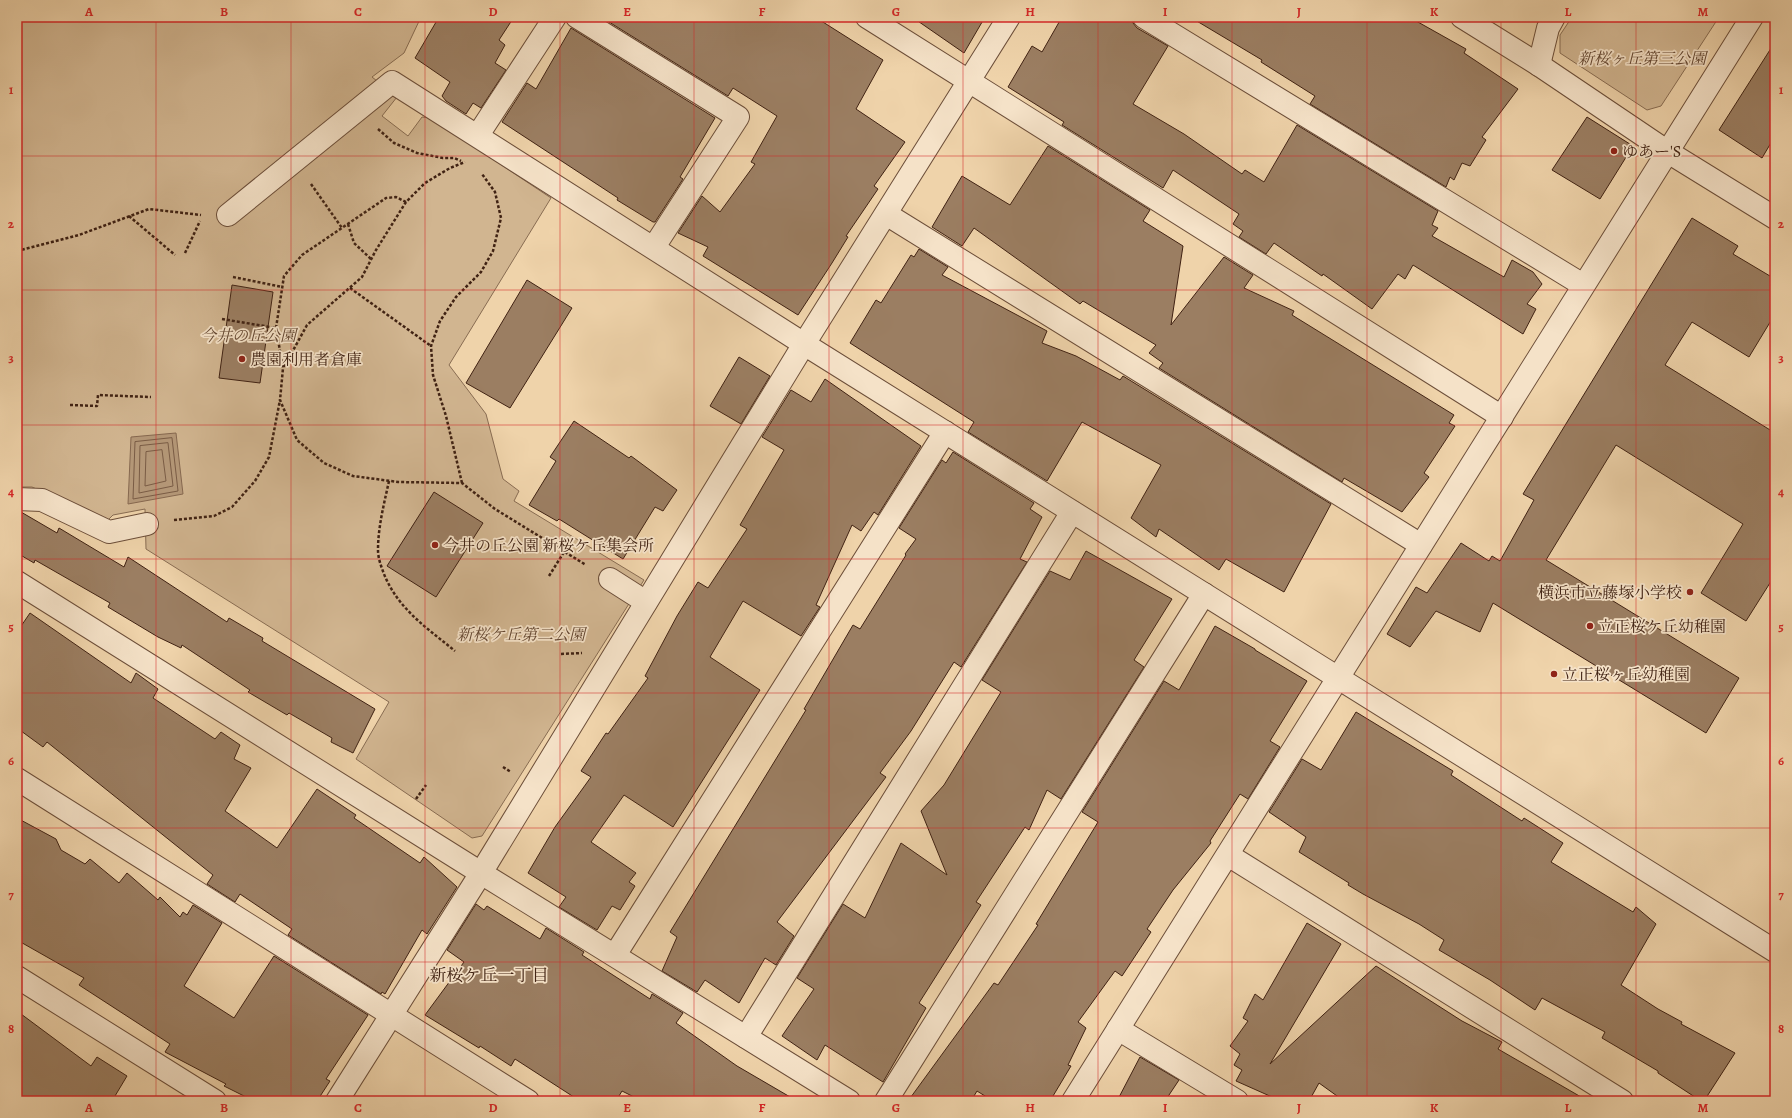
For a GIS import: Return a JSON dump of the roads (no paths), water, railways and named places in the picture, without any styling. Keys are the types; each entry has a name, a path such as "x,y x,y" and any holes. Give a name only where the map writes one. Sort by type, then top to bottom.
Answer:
{"street":[{"path":"478,135 555,17"},
{"path":"577,17 738,117 654,247"},
{"path":"867,17 1502,417"},
{"path":"337,1101 480,873 804,344 1009,17"},
{"path":"1144,17 1584,285"},
{"path":"1462,17 1539,65 1668,152 1775,218"},
{"path":"1539,65 1548,28 1554,17"},
{"path":"1073,1101 1752,17"},
{"path":"228,216 392,82 478,135 804,344 1775,951"},
{"path":"886,214 1421,545"},
{"path":"615,955 945,432"},
{"path":"17,499 42,500 109,532 147,524"},
{"path":"746,1037 1072,512"},
{"path":"610,579 646,602"},
{"path":"17,582 480,873 615,955 849,1101"},
{"path":"886,1101 1204,594"},
{"path":"17,780 528,1101"},
{"path":"1228,855 1622,1101"},
{"path":"17,977 215,1101"},
{"path":"1118,1028 1237,1101"}],"water":[{"path":"176,433 183,494 128,504 131,437"}],"place":[{"name":"ゆあー'S","path":"1614,151"},
{"name":"農園利用者倉庫","path":"242,359"},
{"name":"今井の丘公園 新桜ケ丘集会所","path":"435,545"},
{"name":"横浜市立藤塚小学校","path":"1690,592"},
{"name":"立正桜ケ丘幼稚園","path":"1590,626"},
{"name":"立正桜ヶ丘幼稚園","path":"1554,674"}],"district":[{"name":"新桜ケ丘一丁目","path":"489,975"}],"park label":[{"name":"新桜ヶ丘第三公園","path":"1642,58"},
{"name":"今井の丘公園","path":"248,335"},
{"name":"新桜ケ丘第二公園","path":"521,634"}]}
